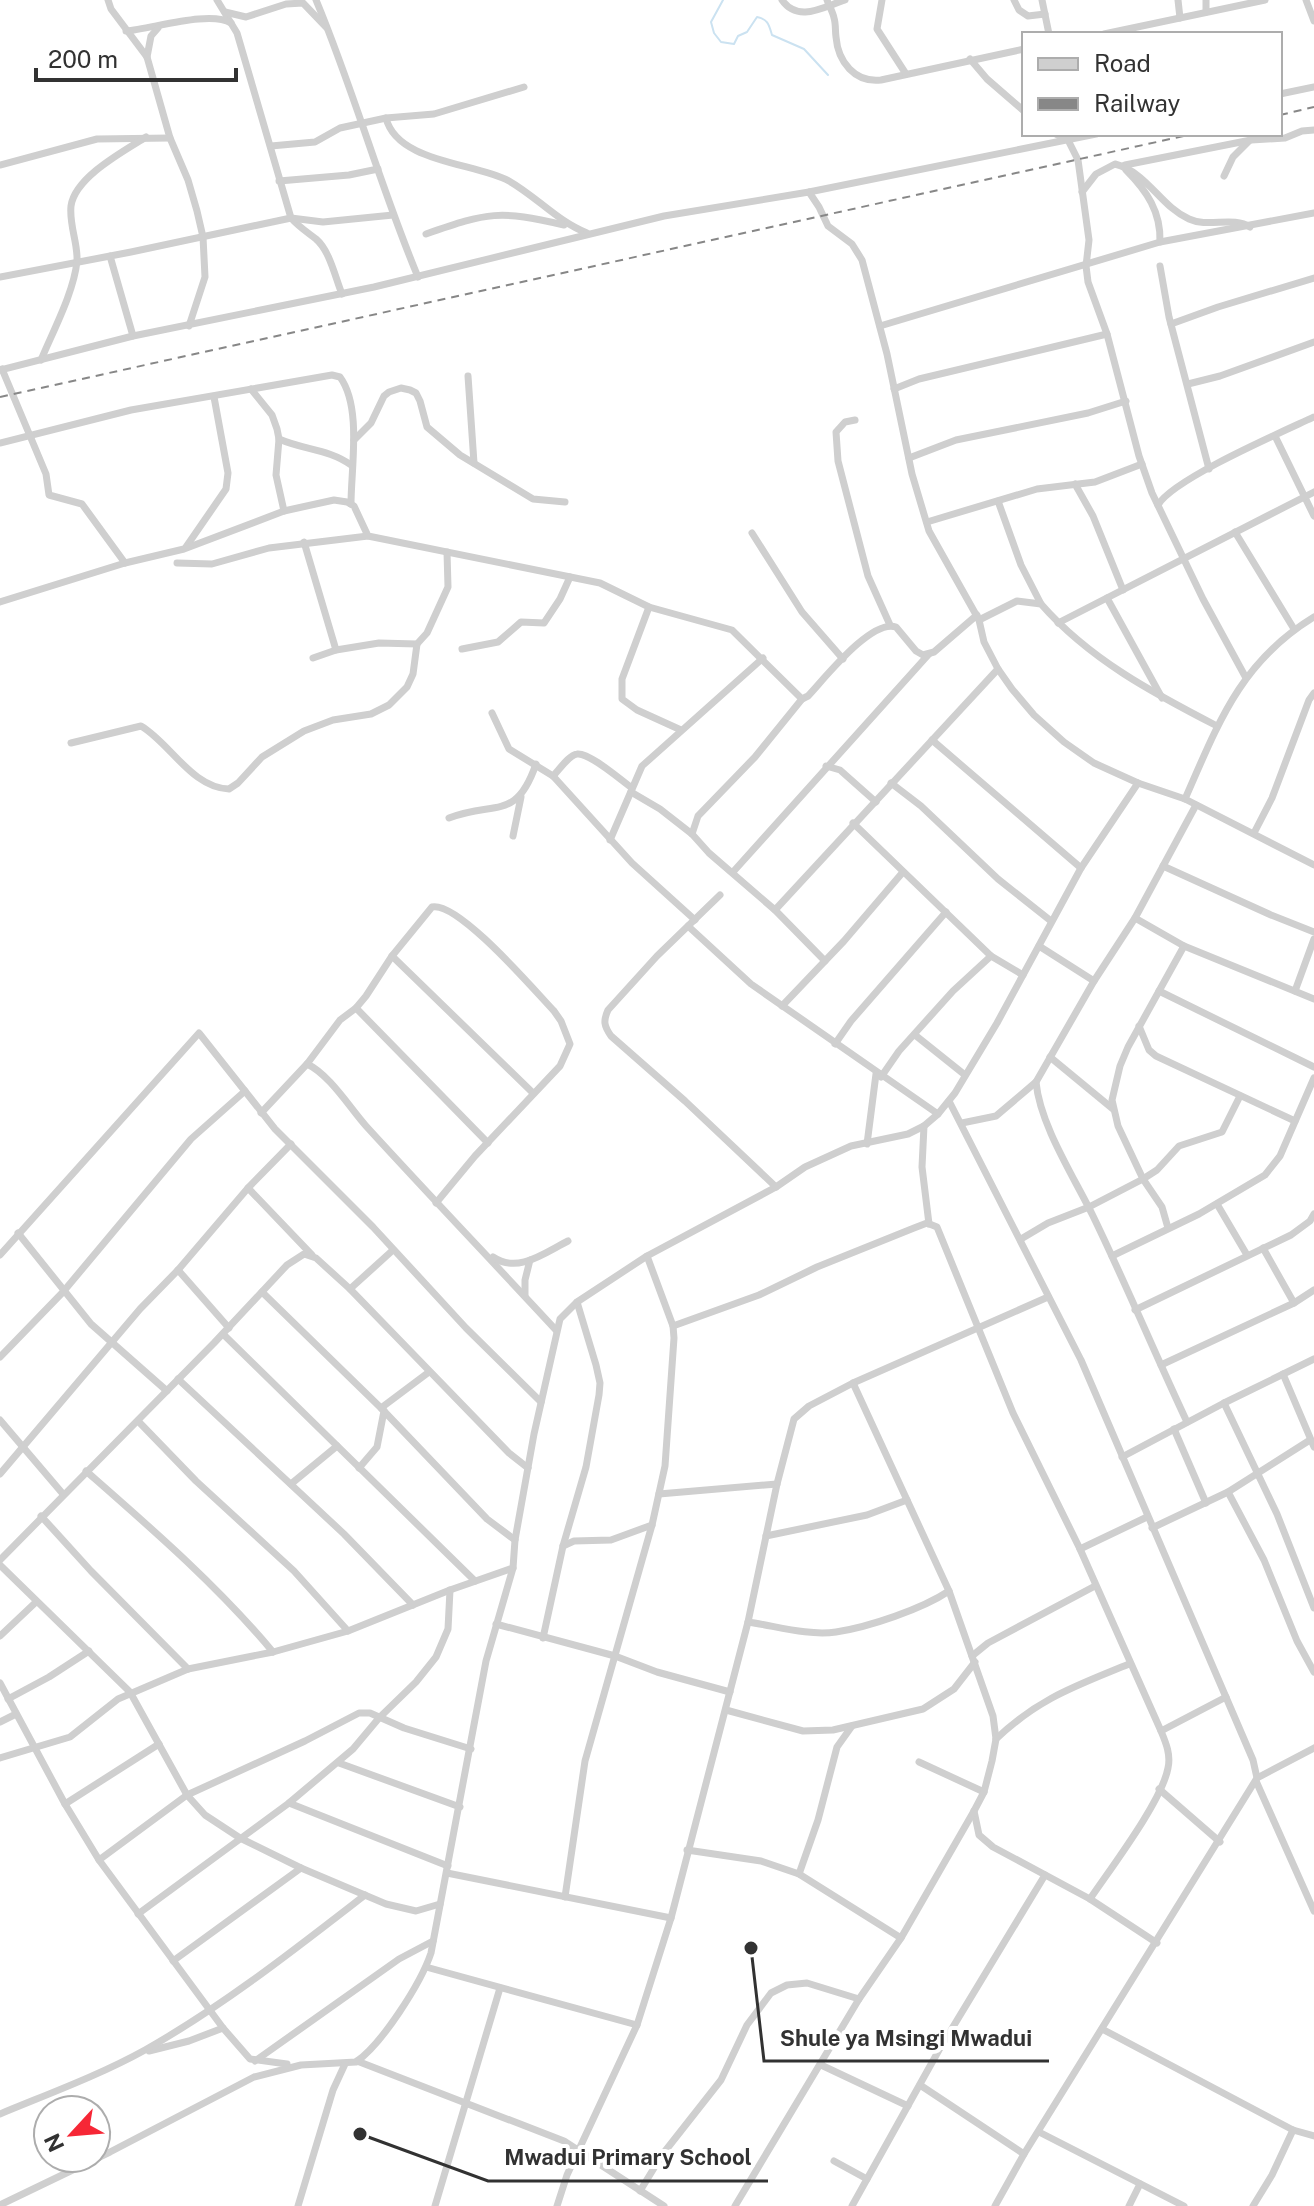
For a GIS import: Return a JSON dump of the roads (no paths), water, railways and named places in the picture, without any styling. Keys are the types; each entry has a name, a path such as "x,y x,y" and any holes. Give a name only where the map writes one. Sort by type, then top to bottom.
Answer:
{"street":[{"path":"108,0 126,31 147,57 170,138 188,180 203,237 205,277 189,326"},
{"path":"217,0 232,24 291,218 325,251 342,294"},
{"path":"316,0 418,277"},
{"path":"782,0 791,10 800,13 828,2 845,0"},
{"path":"882,0 877,29 899,58 906,74"},
{"path":"1014,0 1019,10 1028,16 1045,14"},
{"path":"1042,0 1049,32"},
{"path":"1178,0 1180,18"},
{"path":"1206,0 1206,12"},
{"path":"1114,32 1265,0"},
{"path":"1306,0 1314,21"},
{"path":"828,2 834,16 840,54 855,75 872,81 1022,49"},
{"path":"225,12 246,17 286,4 303,3 330,33"},
{"path":"126,31 217,18 232,24"},
{"path":"147,57 153,32 160,27"},
{"path":"970,59 987,79 1022,109"},
{"path":"271,146 315,142 340,128 386,118 434,114 524,87"},
{"path":"1282,94 1314,87"},
{"path":"386,118 393,134 406,144 451,164 506,179 570,226"},
{"path":"1122,166 1251,140 1285,138 1314,130"},
{"path":"41,360 77,261 72,221 73,199 100,166 146,137"},
{"path":"0,165 97,139 170,138"},
{"path":"125,563 82,504 49,495 46,474 1,369 133,336 418,277 664,216 809,192 1073,138 1089,240 1086,266 1093,301 1107,334 1142,464 1203,599 1246,678"},
{"path":"1224,176 1233,157 1251,140"},
{"path":"1082,192 1096,174 1115,164 1140,176 1187,219 1200,223 1237,222 1250,227"},
{"path":"1122,166 1146,192 1153,205 1160,242"},
{"path":"279,181 349,175 378,169"},
{"path":"809,192 832,230 848,240 858,252 880,326 909,458 927,522 978,617 984,642 998,669 1034,715 1094,763 1138,783 1185,799 1314,865"},
{"path":"426,234 472,217 500,213 570,226 589,234"},
{"path":"880,326 1160,242 1314,213"},
{"path":"0,277 291,218 323,222 393,215"},
{"path":"110,256 133,336"},
{"path":"1160,266 1171,324 1209,469"},
{"path":"1171,324 1314,278"},
{"path":"894,389 919,379 1107,334"},
{"path":"1188,384 1220,376 1314,342"},
{"path":"0,443 131,410 324,375 340,377 349,396 354,440 351,504 368,536"},
{"path":"468,376 474,463"},
{"path":"354,440 371,423 384,396 401,388 410,390 416,393 427,427 435,436 533,499 565,502"},
{"path":"251,389 272,415 279,439 276,475 284,511"},
{"path":"184,549 226,489 228,473 214,397"},
{"path":"909,458 956,440 1088,413 1126,401"},
{"path":"1158,505 1167,493 1209,469 1314,417"},
{"path":"855,420 845,422 836,432 838,461 868,576 890,625"},
{"path":"1275,436 1314,516"},
{"path":"279,439 330,452 351,465"},
{"path":"927,522 1037,489 1095,482 1142,464"},
{"path":"1075,484 1093,516 1123,590"},
{"path":"1058,623 1314,492"},
{"path":"0,602 125,563 184,549 284,511 334,500 351,504"},
{"path":"998,501 1021,565 1041,604 1058,623 1111,667 1163,700 1217,726"},
{"path":"1235,532 1294,629"},
{"path":"752,533 802,612 843,659"},
{"path":"177,563 217,564 253,551 368,536 600,583 649,607 732,630 802,699"},
{"path":"304,542 336,650"},
{"path":"71,743 141,726 200,777 214,786 229,789 262,757 304,731 333,720 371,714 389,705 407,687 413,674 417,644 427,633 448,587 447,552"},
{"path":"462,649 498,642 521,622 544,623 570,577"},
{"path":"1107,598 1163,700"},
{"path":"733,872 930,654 978,617 1017,601 1041,604"},
{"path":"649,607 622,679 622,699 637,710 681,730"},
{"path":"1185,799 1217,726 1246,678 1271,647 1314,617"},
{"path":"692,834 698,816 755,757 802,699 875,629 890,625 896,627 916,651 923,655 930,654"},
{"path":"313,658 336,650 379,643 417,644"},
{"path":"610,840 642,766 763,658"},
{"path":"775,910 998,669"},
{"path":"1254,833 1272,798 1314,693"},
{"path":"492,713 509,749 553,776 610,840 695,920"},
{"path":"932,740 1081,868"},
{"path":"553,776 577,754 603,766 692,834 825,961"},
{"path":"513,836 522,795 536,764"},
{"path":"826,766 840,770 876,802"},
{"path":"891,783 931,815 998,879 1051,921"},
{"path":"357,2061 400,2012 426,1967 448,1870 486,1661 513,1568 528,1468 560,1319 577,1302 647,1256 776,1187 805,1167 851,1146 908,1134 938,1114 965,1075 1081,868 1138,783"},
{"path":"449,818 470,810 495,810 522,795"},
{"path":"962,1123 996,1116 1036,1082 1094,981 1135,918 1196,805"},
{"path":"853,823 991,956 1023,975"},
{"path":"1163,866 1314,932"},
{"path":"782,1006 903,872"},
{"path":"720,895 657,956 608,1010 605,1027 611,1036 776,1187"},
{"path":"261,1113 307,1064 340,1020 356,1008 392,956 435,906 445,908 476,931 554,1011 570,1044 565,1059 436,1203"},
{"path":"835,1044 851,1021 946,912"},
{"path":"1135,918 1184,946 1314,999"},
{"path":"688,926 751,984 938,1114"},
{"path":"1295,991 1314,939"},
{"path":"1039,946 1094,981"},
{"path":"1168,1228 1162,1207 1143,1179 1112,1100 1117,1075 1139,1025 1184,946"},
{"path":"392,956 533,1093"},
{"path":"867,1144 879,1075 970,974 991,956"},
{"path":"1159,991 1314,1067"},
{"path":"356,1008 488,1143"},
{"path":"1139,1025 1143,1040 1156,1056 1295,1121"},
{"path":"0,1255 196,1034 201,1034 261,1113 541,1402"},
{"path":"915,1035 965,1075"},
{"path":"1050,1057 1113,1109"},
{"path":"307,1064 321,1073 349,1108 556,1330"},
{"path":"1112,1256 1217,1204 1256,1183 1272,1170 1314,1078"},
{"path":"1036,1082 1055,1140 1112,1256 1187,1422"},
{"path":"0,1357 63,1292 191,1139 245,1091"},
{"path":"1021,1239 1048,1223 1089,1207 1143,1179 1157,1170 1179,1146 1222,1132 1240,1096"},
{"path":"949,1101 1081,1360 1253,1760 1256,1780 1314,1911"},
{"path":"924,1126 922,1167 929,1224"},
{"path":"0,1474 111,1343 291,1144"},
{"path":"248,1188 509,1453 528,1468"},
{"path":"1217,1204 1247,1255"},
{"path":"1135,1310 1291,1235 1310,1221 1314,1214"},
{"path":"673,1326 746,1300 880,1241 929,1224 937,1227 976,1329 1013,1413 1080,1549 1169,1753 1169,1766 1144,1817 1090,1899"},
{"path":"18,1233 63,1292 111,1343 167,1391"},
{"path":"481,1249 504,1264 530,1260 568,1241"},
{"path":"1263,1248 1294,1303"},
{"path":"350,1289 393,1250"},
{"path":"312,1255 304,1254 293,1259 138,1421 41,1516 0,1562 36,1602 130,1692 187,1795 205,1815 240,1838 365,1895 409,1911 440,1904"},
{"path":"565,1897 585,1761 652,1525 670,1422 673,1326 647,1256"},
{"path":"525,1296 530,1260"},
{"path":"178,1270 226,1331 337,1446 475,1581"},
{"path":"1161,1365 1294,1303 1314,1290"},
{"path":"262,1292 487,1519 515,1540"},
{"path":"557,2206 578,2151 637,2025 671,1918 748,1622 794,1419 809,1406 853,1383 1048,1297"},
{"path":"543,1638 563,1546 586,1467 600,1383 577,1302"},
{"path":"1122,1457 1314,1359"},
{"path":"359,1468 377,1447 382,1410 429,1372"},
{"path":"1152,1528 1228,1492 1258,1472 1313,1445 1283,1374"},
{"path":"178,1379 371,1560 413,1605"},
{"path":"735,2206 859,1999 901,1938 974,1811 984,1792 996,1739 993,1716 949,1591 853,1383"},
{"path":"1224,1403 1258,1472 1314,1608"},
{"path":"0,1420 63,1494"},
{"path":"138,1421 196,1481 294,1571 348,1631"},
{"path":"1174,1429 1206,1503"},
{"path":"291,1484 337,1446"},
{"path":"86,1471 244,1616 273,1652"},
{"path":"659,1494 777,1484"},
{"path":"1228,1492 1264,1560 1297,1641 1314,1672"},
{"path":"766,1536 867,1515 907,1500"},
{"path":"41,1516 188,1669"},
{"path":"1080,1549 1147,1517"},
{"path":"563,1546 574,1541 611,1540 652,1525"},
{"path":"0,1758 70,1737 111,1703 130,1692 188,1669 273,1652 348,1631 513,1568"},
{"path":"726,1710 816,1732 914,1713 937,1702 954,1689 988,1643 1095,1586"},
{"path":"138,1914 339,1763 416,1682 440,1650 448,1629 450,1590"},
{"path":"748,1622 835,1632 910,1610 934,1601 949,1591"},
{"path":"0,1636 36,1602"},
{"path":"496,1624 615,1656 657,1672 730,1692"},
{"path":"8,1699 89,1651"},
{"path":"996,1739 1021,1716 1048,1698 1129,1664"},
{"path":"0,1683 99,1860 244,2055 255,2061 301,2065 357,2061 564,2141 664,2206"},
{"path":"1161,1731 1226,1697"},
{"path":"99,1860 187,1795 359,1713 370,1713 471,1749"},
{"path":"0,1722 16,1714"},
{"path":"799,1874 818,1820 837,1747 852,1726"},
{"path":"65,1804 159,1744"},
{"path":"995,2206 1024,2154 1256,1780 1314,1748"},
{"path":"919,1762 984,1792"},
{"path":"339,1763 460,1807"},
{"path":"1159,1789 1220,1842"},
{"path":"289,1803 448,1870 671,1918"},
{"path":"974,1811 979,1835 984,1840 1090,1899 1157,1943"},
{"path":"687,1850 761,1861 799,1874 901,1938"},
{"path":"173,1961 301,1868"},
{"path":"852,2206 1045,1875"},
{"path":"0,2114 141,2052 284,1959 365,1895"},
{"path":"255,2061 399,1959 433,1941"},
{"path":"426,1967 637,2025"},
{"path":"640,2191 662,2155 721,2080 747,2025 771,1993 787,1985 807,1983 859,1999"},
{"path":"435,2206 500,1988"},
{"path":"141,2052 172,2046 223,2028"},
{"path":"1102,2029 1293,2130 1314,2136"},
{"path":"298,2206 333,2090 345,2064"},
{"path":"4,2204 254,2077 301,2065"},
{"path":"821,2065 908,2106"},
{"path":"920,2085 1024,2154"},
{"path":"1253,2206 1293,2130"},
{"path":"1039,2132 1184,2206"},
{"path":"834,2161 867,2179"},
{"path":"1129,2206 1140,2184"}],"waterway":[{"path":"723,0 711,22 721,42 734,44 757,17 761,18 768,23 772,35 804,49 828,75"}],"railway":[{"path":"1282,115 1314,107"},
{"path":"0,397 1184,136"}],"place":[{"name":"Shule ya Msingi Mwadui","path":"751,1948"},
{"name":"Mwadui Primary School","path":"360,2134"}]}
